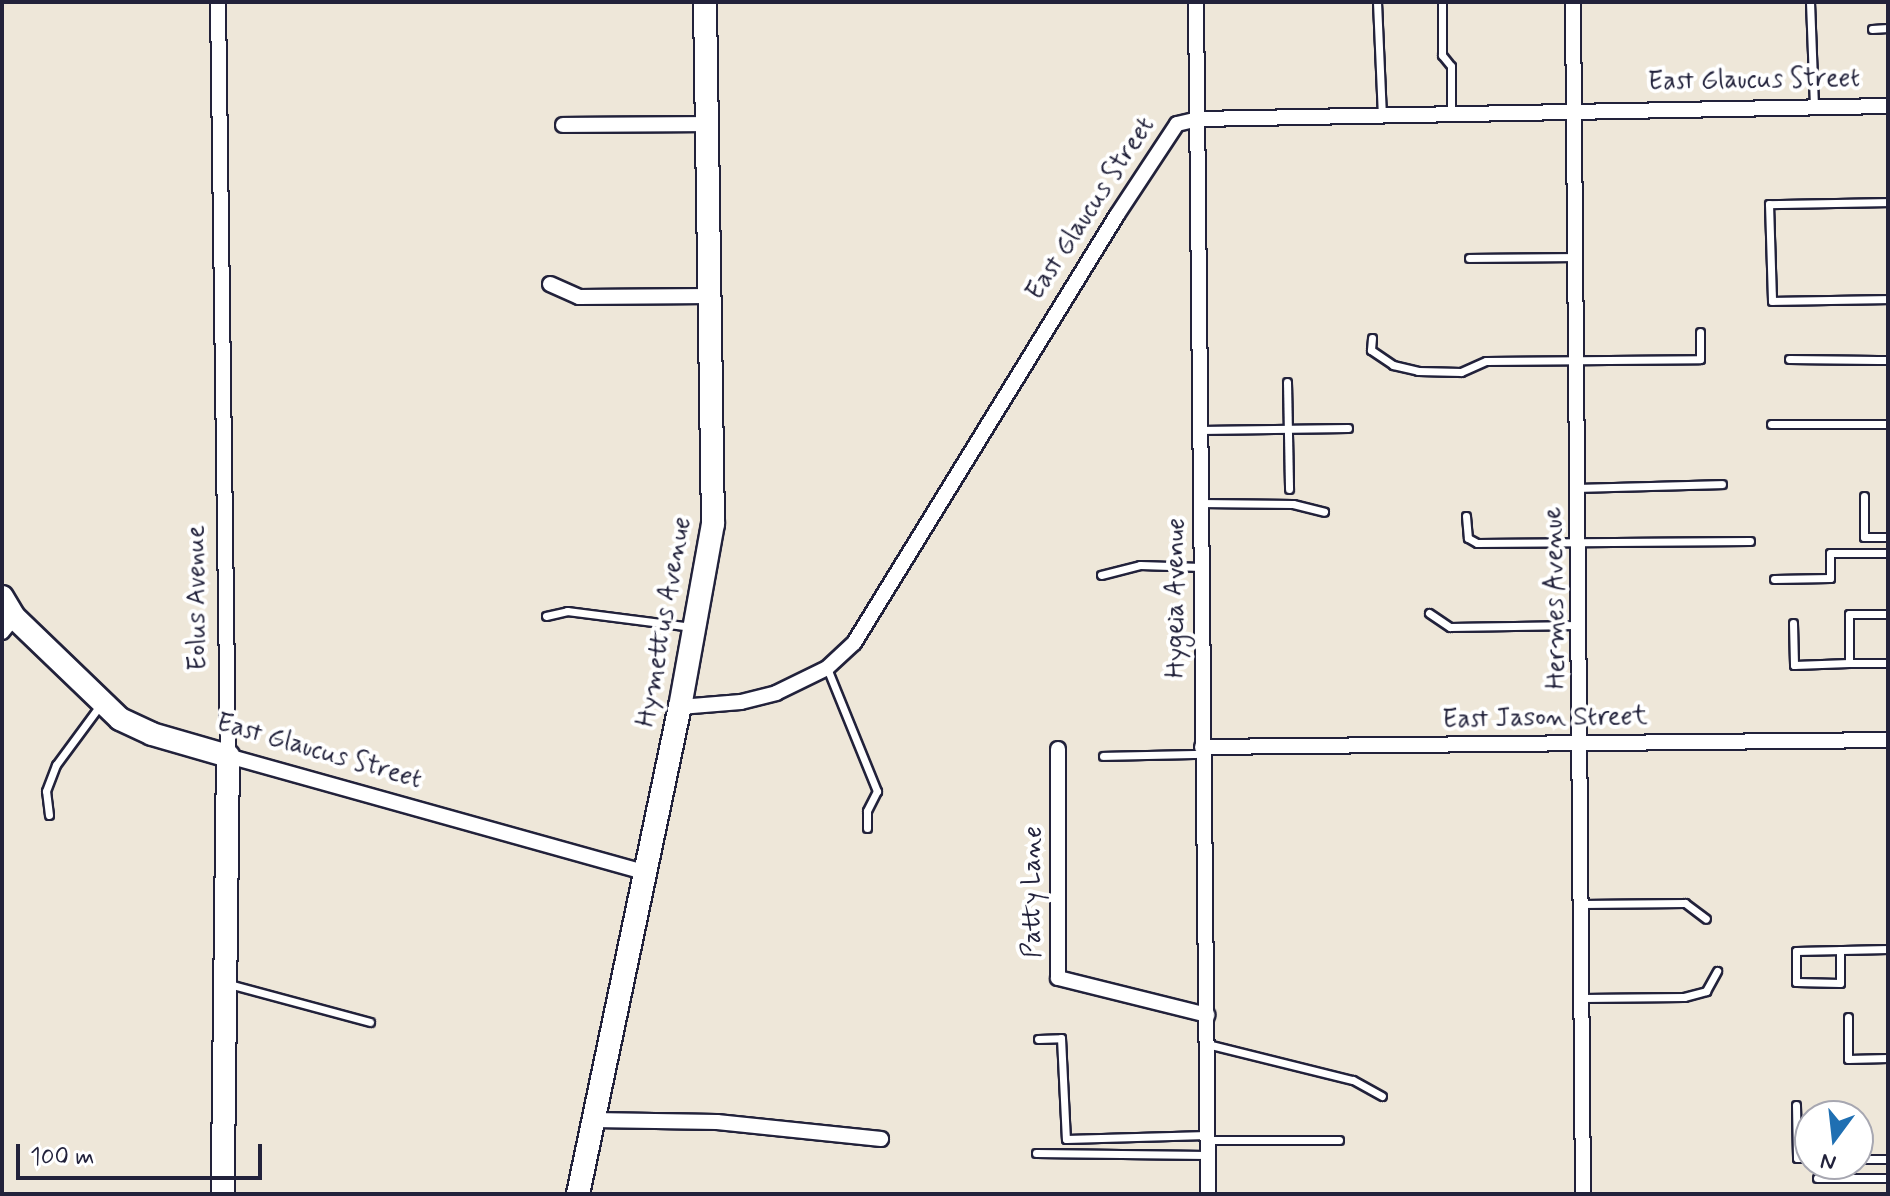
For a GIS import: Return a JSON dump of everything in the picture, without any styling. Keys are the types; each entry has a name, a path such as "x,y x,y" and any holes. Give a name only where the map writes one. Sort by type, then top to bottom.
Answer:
{"street":[{"name":"Eolus Avenue","path":"218,2 228,756 223,1194"},
{"name":"Hymettus Avenue","path":"578,1194 680,707 713,524 705,2"},
{"name":"Hygeia Avenue","path":"1196,2 1208,1194"},
{"name":"Hermes Avenue","path":"1573,2 1582,743 1583,1194"},
{"name":"East Glaucus Street","path":"680,707 741,702 776,693 827,668 854,643 1109,227 1177,124 1198,119 1888,106"},
{"path":"563,125 708,124"},
{"path":"550,284 579,297 710,296"},
{"name":"East Glaucus Street","path":"2,597 8,624 120,719 152,734 646,873"},
{"name":"East Jason Street","path":"1202,751 1888,740"},
{"name":"Patty Lane","path":"1058,749 1058,978 1207,1015"},
{"path":"593,1120 717,1122 881,1139"}],"lane":[{"path":"1377,2 1382,115"},
{"path":"1442,2 1442,55 1451,66 1451,114"},
{"path":"1810,2 1814,107"},
{"path":"1872,29 1888,28"},
{"path":"1888,202 1769,204 1772,301 1888,299"},
{"path":"1469,258 1576,257"},
{"path":"1372,338 1371,350 1382,360 1418,371 1461,372 1486,361 1700,359 1700,332"},
{"path":"1789,359 1888,360"},
{"path":"1287,382 1289,489"},
{"path":"1771,424 1888,424"},
{"path":"1200,430 1348,428"},
{"path":"1579,488 1722,484"},
{"path":"1864,496 1864,537 1888,537"},
{"path":"1200,503 1293,504 1324,512"},
{"path":"1466,516 1468,538 1477,543 1750,541"},
{"path":"1774,579 1830,578 1830,553 1888,553"},
{"path":"1101,575 1140,565 1201,567"},
{"path":"546,616 567,611 694,628"},
{"path":"1429,613 1450,627 1580,625"},
{"path":"1849,663 1849,614 1888,614"},
{"path":"1793,623 1794,665 1888,663"},
{"path":"827,668 877,791 867,811 867,828"},
{"path":"49,815 46,791 56,765 102,702"},
{"path":"1103,756 1202,751"},
{"path":"1582,904 1685,903 1706,919"},
{"path":"1840,950 1840,983 1796,982 1796,951 1840,950 1888,949"},
{"path":"1583,998 1684,997 1706,991 1717,971"},
{"path":"225,983 370,1022"},
{"path":"1848,1017 1848,1059 1888,1058"},
{"path":"1038,1039 1061,1038 1066,1139 1207,1143"},
{"path":"1207,1044 1353,1080 1382,1096"},
{"path":"1036,1153 1207,1143 1339,1140"}]}
